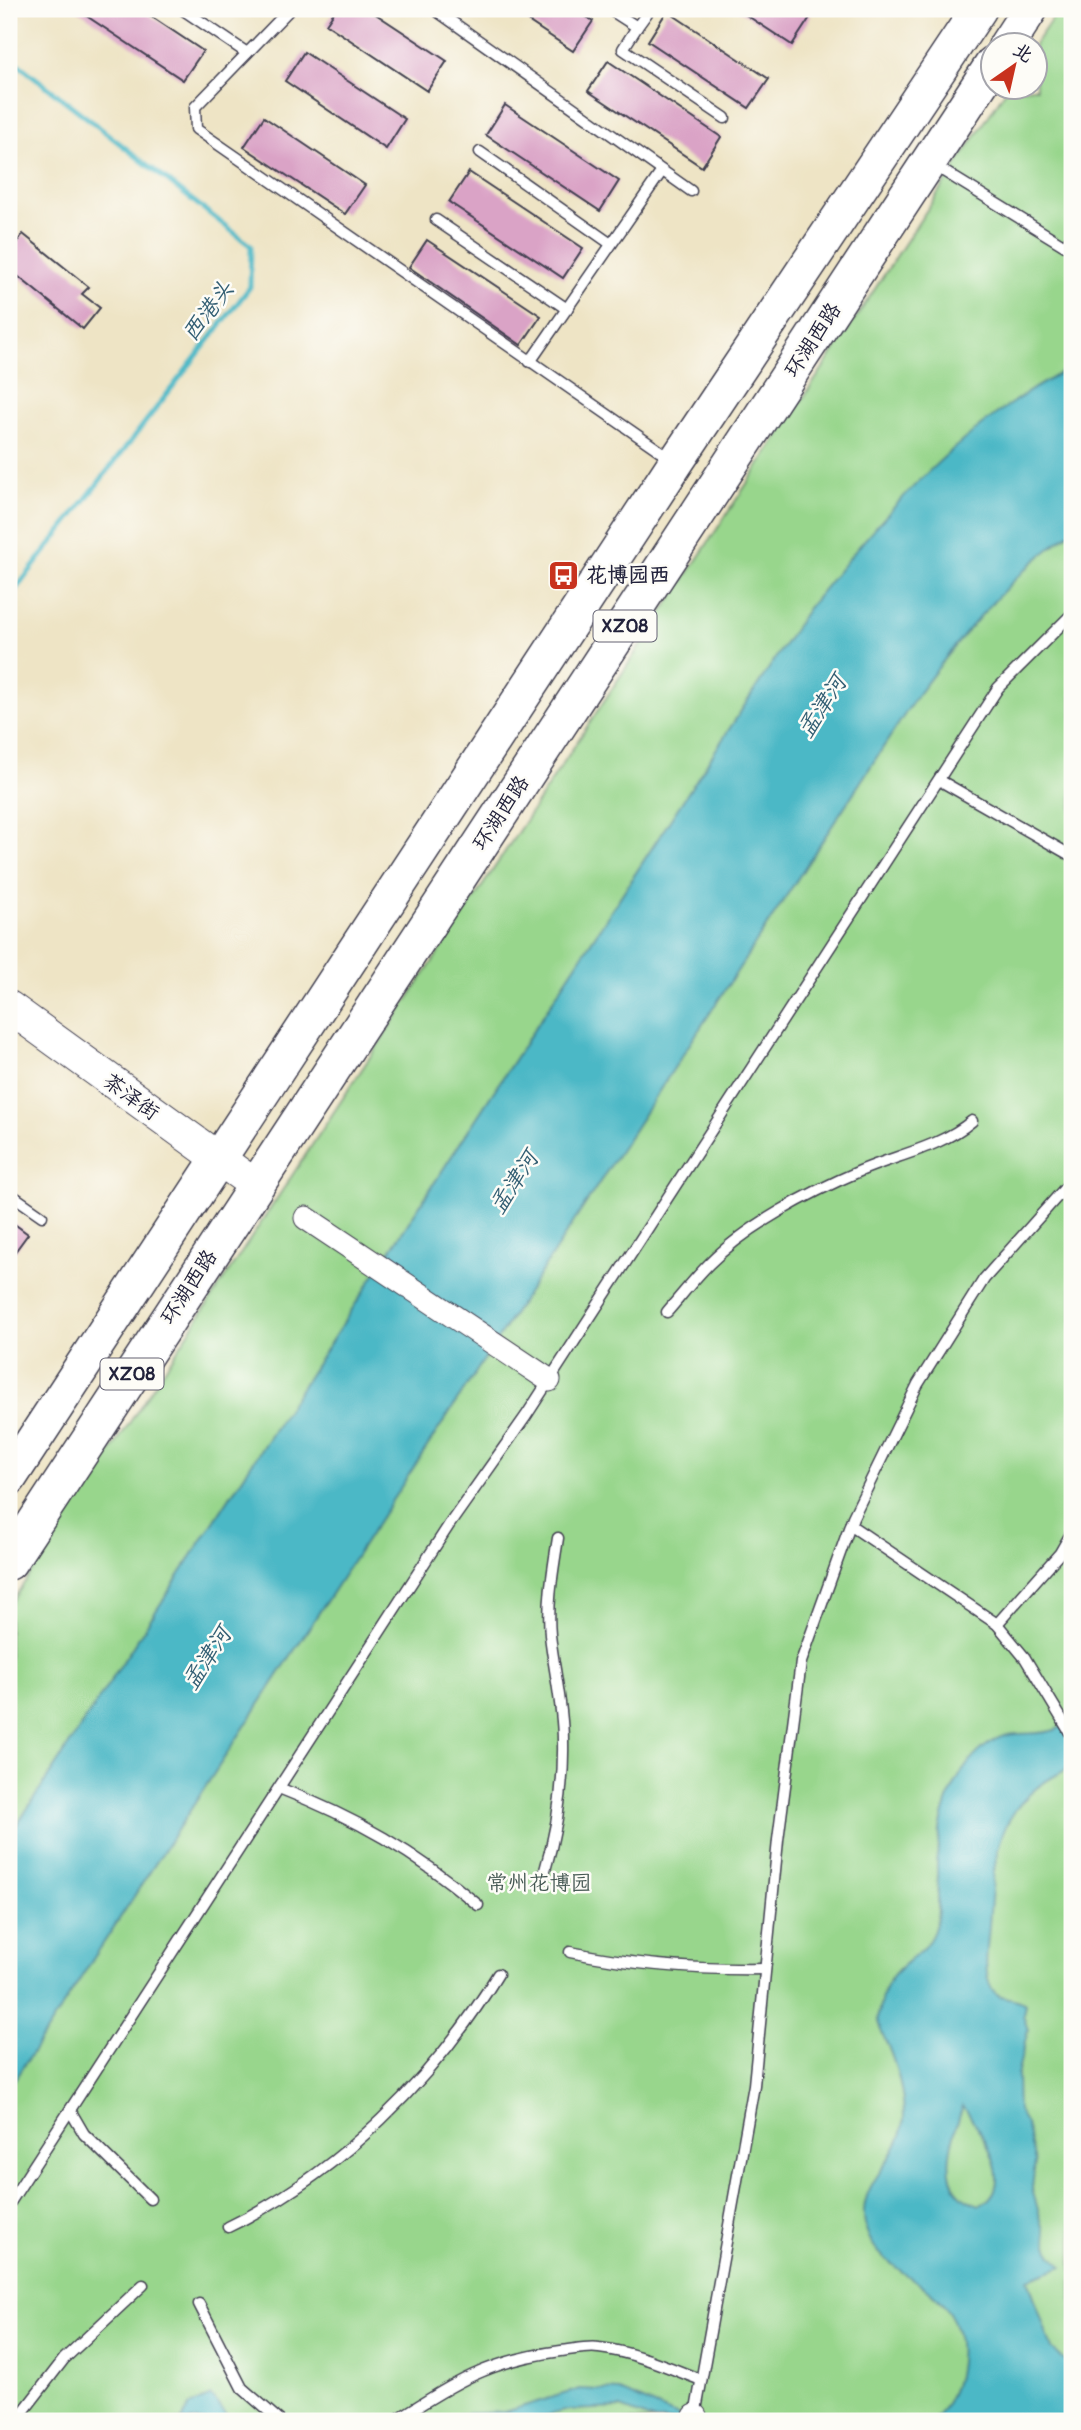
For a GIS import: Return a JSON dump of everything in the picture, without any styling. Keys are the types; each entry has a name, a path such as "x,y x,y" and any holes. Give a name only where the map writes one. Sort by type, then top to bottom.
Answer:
{"main road":[{"name":"XZ08","path":"9,1478 676,462 979,9"},
{"path":"1015,32 1030,9"},
{"name":"环湖西路","path":"9,1562 979,87"}],"street":[{"name":"茶泽街","path":"9,1007 255,1185"},
{"path":"306,1218 541,1374"}],"lane":[{"path":"181,9 247,53"},
{"path":"289,9 195,107 196,129 676,462"},
{"path":"434,9 691,191"},
{"path":"609,9 637,27"},
{"path":"650,9 623,49 725,118"},
{"path":"480,152 611,244"},
{"path":"930,163 1065,246 1072,236"},
{"path":"530,362 662,171"},
{"path":"436,220 566,309"},
{"path":"9,2204 449,1525 541,1374 998,688 1072,614"},
{"path":"939,780 1072,856"},
{"path":"667,1312 711,1262 762,1223 829,1184 891,1157 939,1141 972,1121"},
{"path":"694,2419 754,2085 801,1662 850,1525 918,1384 984,1279 1072,1180"},
{"path":"9,1193 42,1216"},
{"path":"850,1525 997,1623 1052,1699 1072,1736"},
{"path":"997,1623 1060,1553 1072,1532"},
{"path":"544,1874 562,1793 564,1740 560,1686 550,1633 551,1585 558,1538"},
{"path":"279,1788 334,1809 371,1828 432,1866 478,1905"},
{"path":"570,1952 607,1959 730,1970 765,1969"},
{"path":"228,2227 297,2189 337,2160 386,2113 443,2051 474,2012 498,1974"},
{"path":"70,2110 84,2134 150,2199"},
{"path":"16,2421 64,2359 143,2285"},
{"path":"200,2304 242,2388 280,2421"},
{"path":"394,2421 461,2379 502,2361 547,2353 596,2347 635,2355 701,2380"}],"green space":[{"name":"常州花博园","path":"1059,9 1072,9 1072,2421 9,2421 9,1606 998,102 1050,102 1050,32 1043,32"}],"water":[{"name":"孟津河","path":"1072,367 1072,531 1007,587 951,651 916,697 9,2088 9,1837 808,608 866,538 927,473 994,415"},
{"path":"1072,1718 1072,1767 1027,1796 1013,1813 1004,1831 994,1874 986,1966 989,1982 995,1993 1025,2004 1023,2015 1028,2030 1017,2075 1018,2110 1026,2124 1035,2162 1032,2189 1051,2254 1063,2266 1028,2279 1052,2349 1072,2366 1072,2421 932,2421 948,2400 957,2375 959,2342 951,2317 937,2298 882,2255 869,2238 864,2214 870,2189 898,2144 904,2118 899,2081 878,2014 890,1979 922,1949 934,1930 938,1907 940,1832 949,1797 957,1781 979,1752 1000,1737 1047,1732 1057,1729","holes":["963,2106 986,2142 996,2171 996,2184 991,2196 980,2205 965,2198 956,2189 951,2176 951,2148"]},
{"path":"580,2389 620,2391 690,2421 655,2421 621,2408 569,2410 522,2421 444,2421 459,2414 504,2412"},
{"path":"211,2396 231,2421 182,2421 189,2406"}],"building":[{"path":"76,9 140,9 203,51 183,80"},
{"path":"336,9 368,9 447,61 427,91 326,24"},
{"path":"510,9 574,9 593,21 573,51"},
{"path":"737,9 801,9 811,16 792,45"},
{"path":"667,11 769,79 749,108 648,41"},
{"path":"304,52 405,119 386,149 285,81"},
{"path":"608,61 721,137 702,167 588,91"},
{"path":"505,105 619,181 600,211 486,135"},
{"path":"264,117 365,185 345,214 244,147"},
{"path":"469,172 583,248 563,278 449,202"},
{"path":"23,234 89,287 82,294 100,308 83,329 9,269 9,235 17,242"},
{"path":"427,240 541,316 521,345 409,267"},
{"path":"9,1220 28,1234 9,1260"}],"waterway":[{"name":"西港头","path":"9,57 251,246 250,287 9,598"}],"place":[{"name":"花博园西","path":"563,575"}]}
